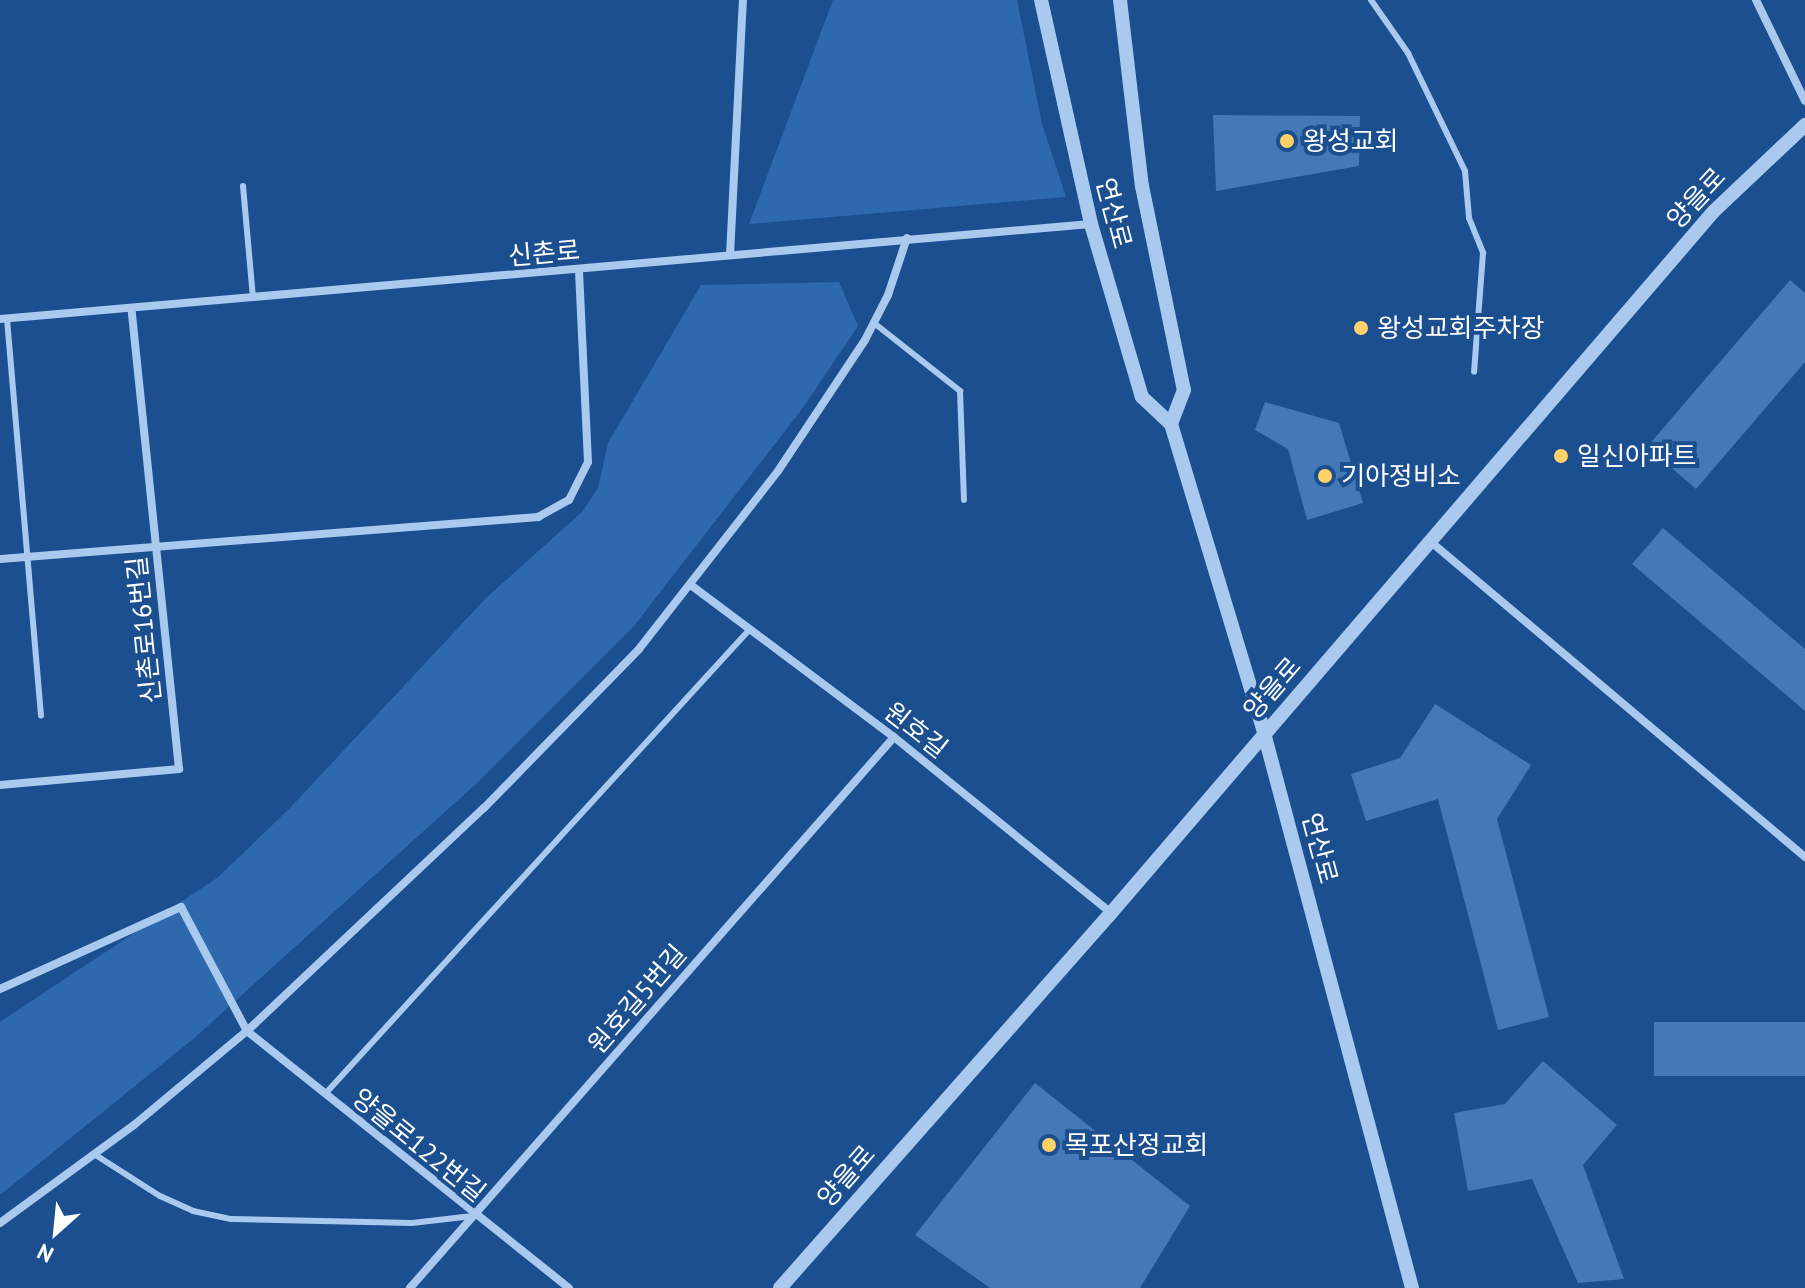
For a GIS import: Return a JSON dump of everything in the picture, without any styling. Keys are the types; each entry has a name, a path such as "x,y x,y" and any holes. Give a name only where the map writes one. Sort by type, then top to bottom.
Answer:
{"street":[{"path":"730,255 743,0"},
{"name":"연산로","path":"1041,0 1091,224 1142,397 1171,424 1264,733 1412,1288"},
{"name":"연산로","path":"1120,0 1142,186 1184,390 1171,424"},
{"path":"1756,0 1805,101"},
{"name":"양을로","path":"780,1288 1111,913 1713,212 1805,125"},
{"name":"신촌로","path":"4,319 1091,224"},
{"path":"0,1223 94,1154 247,1031 571,722 692,586 785,461 874,323 907,238"},
{"path":"0,559 538,517 569,500 588,462 579,271"},
{"name":"신촌로16번길","path":"0,785 179,769 131,308"},
{"path":"1431,542 1805,857"},
{"name":"원호길","path":"692,586 894,737 1111,913"},
{"name":"원호길5번길","path":"410,1288 894,737"},
{"path":"0,989 181,907 247,1031"},
{"name":"양을로122번길","path":"247,1031 474,1216 569,1288"}],"lane":[{"path":"1371,0 1408,53 1465,171 1469,218 1483,253 1474,372"},
{"path":"243,186 253,298"},
{"path":"4,319 41,716"},
{"path":"874,323 960,391 964,500"},
{"path":"325,1094 749,630"},
{"path":"94,1154 160,1196 193,1211 231,1219 412,1223 474,1216"}],"shaded area":[{"path":"833,0 1017,0 1042,124 1066,197 749,224"},
{"path":"839,282 858,326 802,409 634,626 477,783 192,1040 0,1195 0,1022 217,878 289,809 487,597 582,512 598,488 608,443 701,285"}],"building":[{"name":"왕성교회","path":"1213,115 1360,116 1359,166 1216,191"},
{"path":"1790,280 1805,293 1805,362 1696,489 1647,447"},
{"name":"기아정비소","path":"1265,402 1339,423 1363,503 1307,520 1288,449 1255,430"},
{"path":"1663,528 1805,649 1805,711 1632,564"},
{"path":"1435,704 1531,765 1497,819 1549,1017 1498,1030 1438,799 1366,821 1351,774 1400,758"},
{"path":"1654,1022 1805,1022 1805,1076 1654,1076"},
{"path":"1543,1061 1617,1125 1583,1165 1624,1279 1578,1283 1532,1179 1468,1191 1454,1113 1505,1104"},
{"name":"목포산정교회","path":"1035,1083 1190,1206 1140,1288 990,1288 915,1235"}],"place":[{"name":"왕성교회","path":"1287,141"},
{"name":"왕성교회주차장","path":"1361,328"},
{"name":"일신아파트","path":"1561,456"},
{"name":"기아정비소","path":"1325,476"},
{"name":"목포산정교회","path":"1049,1145"}]}
